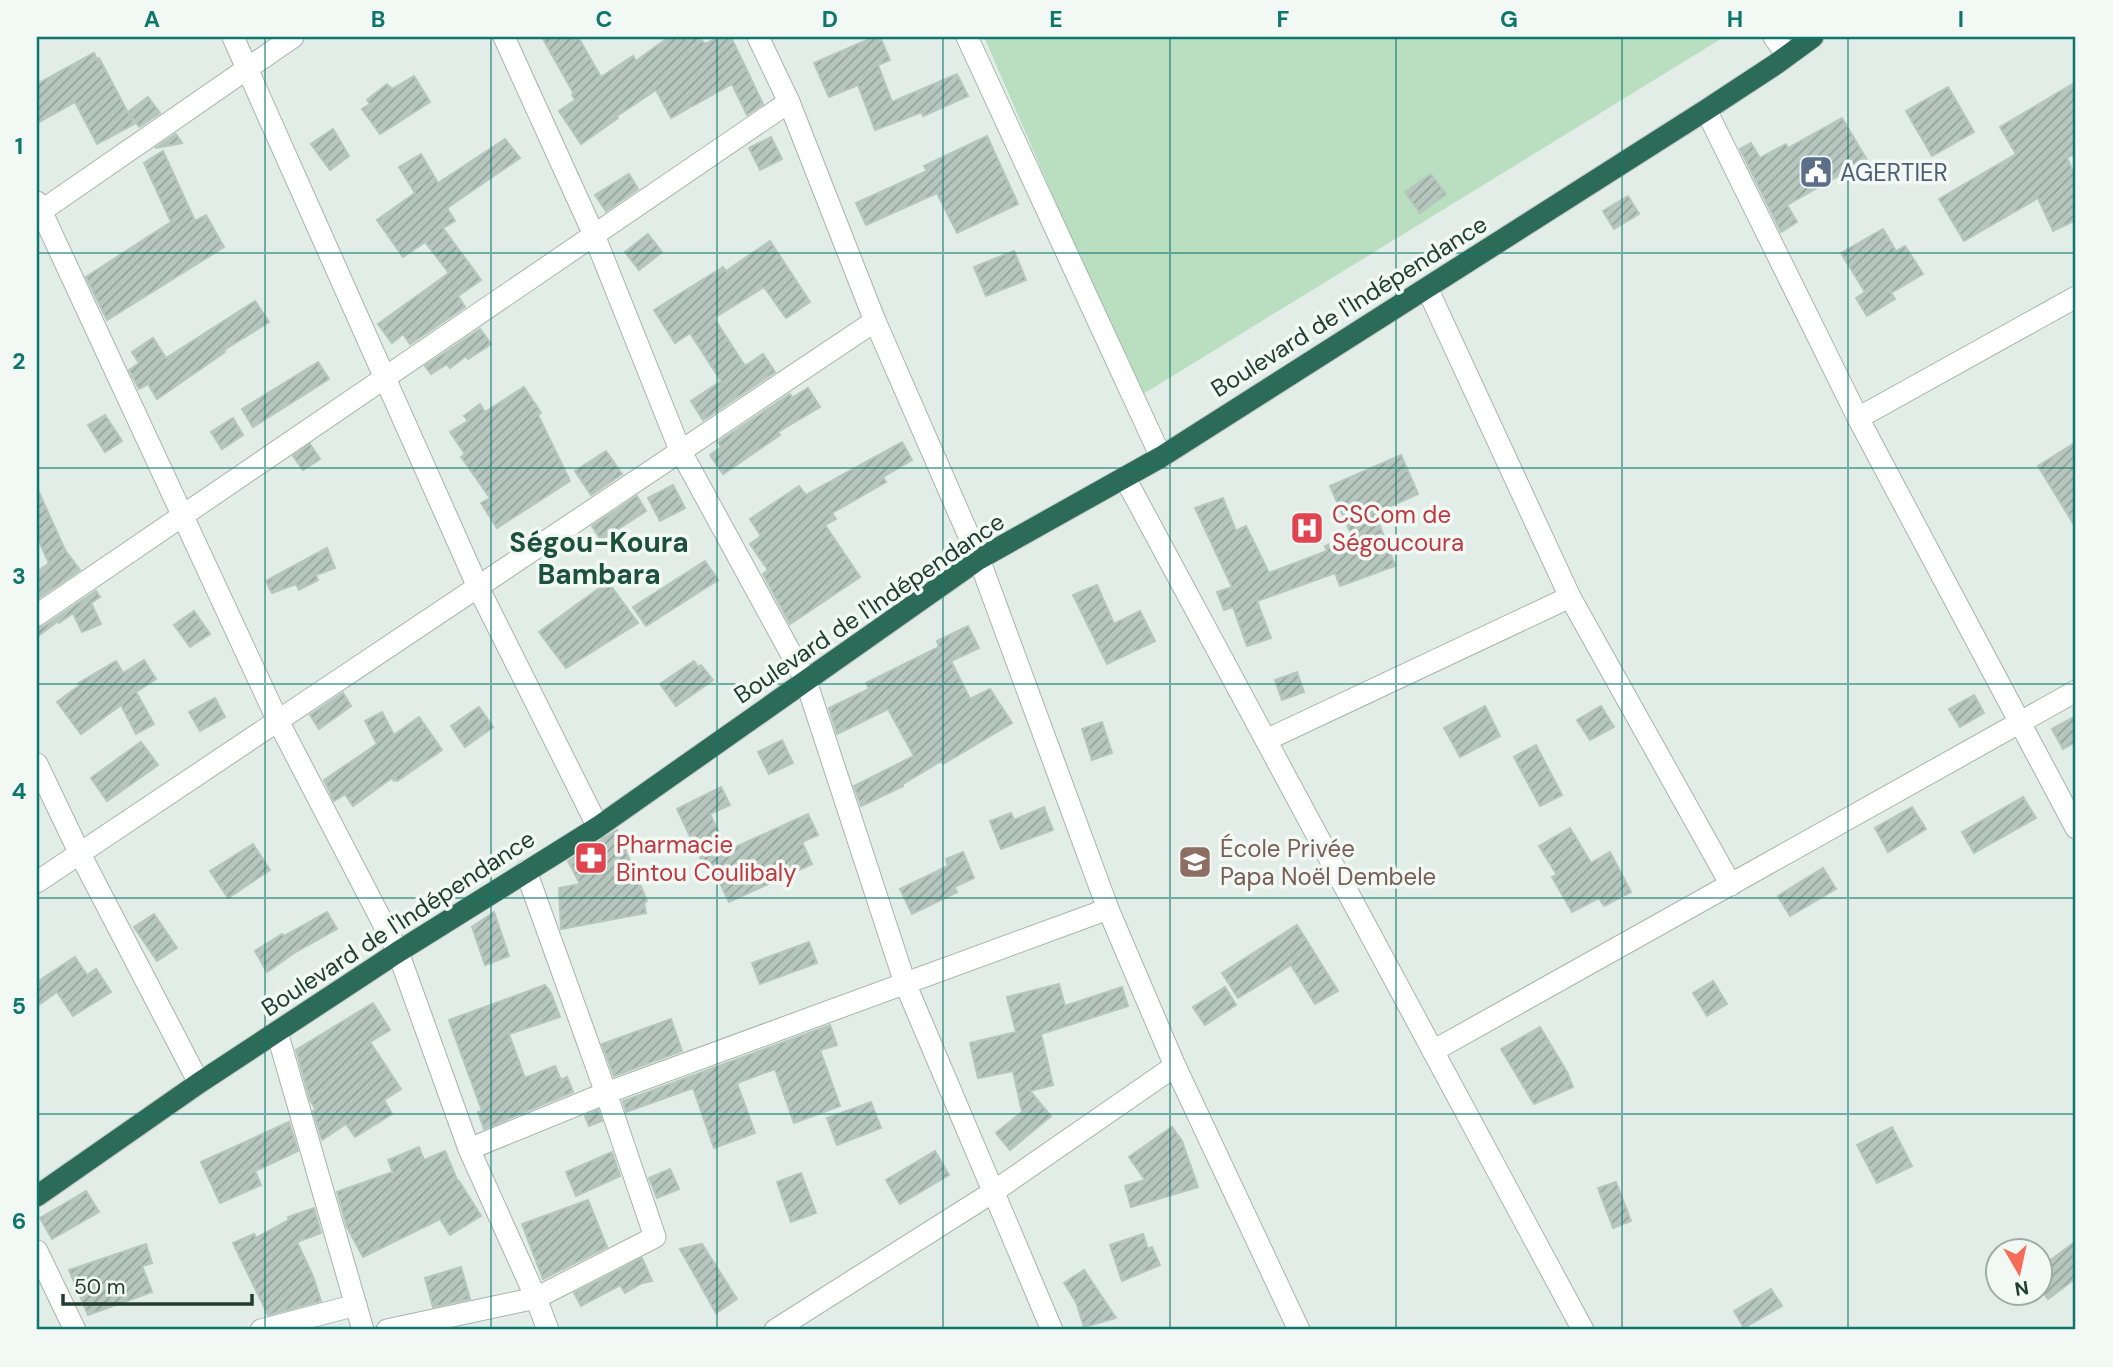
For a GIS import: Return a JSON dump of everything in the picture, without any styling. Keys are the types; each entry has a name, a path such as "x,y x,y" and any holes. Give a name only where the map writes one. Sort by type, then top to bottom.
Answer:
{"highway":[{"name":"Boulevard de l'Indépendance","path":"37,1196 199,1083 398,952 598,827 979,559 1161,457 1706,110 1813,37"}],"street":[{"path":"233,37 478,587 598,827"},
{"path":"293,37 38,209 277,719 398,952 469,1149 548,1330"},
{"path":"503,37 594,235 680,450 806,681 905,983 1052,1330"},
{"path":"758,37 789,102 875,321 979,559 1108,909 1175,1066 1298,1330"},
{"path":"968,37 1161,457"},
{"path":"1774,37 1787,55"},
{"path":"37,615 789,102"},
{"path":"1706,110 1858,418 2076,828"},
{"path":"1427,288 1570,597 1731,885"},
{"path":"1858,418 2076,298"},
{"path":"37,882 875,321"},
{"path":"1125,478 1583,1330"},
{"path":"1266,740 1570,597"},
{"path":"1433,1051 2076,691"},
{"path":"37,764 79,852 199,1083"},
{"path":"387,1330 536,1298 655,1237 607,1093 526,871"},
{"path":"469,1149 607,1093 1108,909"},
{"path":"277,1032 363,1330"},
{"path":"775,1330 993,1192 1175,1066"},
{"path":"37,1251 75,1330"},
{"path":"261,1330 356,1305"}],"green space":[{"path":"984,37 1724,37 1140,396"}],"building":[{"path":"542,37 578,37 601,77 633,56 636,61 669,37 699,37 705,44 720,37 731,37 763,104 747,115 732,84 671,118 656,90 581,144 559,111 575,100 572,95 574,94"},
{"path":"874,37 880,37 890,60 878,65 892,102 957,74 968,96 923,116 922,112 875,130 858,85 829,97 814,63"},
{"path":"94,53 134,124 97,144 75,102 37,123 37,84"},
{"path":"414,76 430,102 380,134 362,109 370,104 367,100 387,84 392,89"},
{"path":"2076,82 2076,153 2067,158 2076,178 2076,220 2053,231 2038,198 1964,241 1939,199 2016,154 2000,127"},
{"path":"1948,87 1974,132 1932,156 1906,111"},
{"path":"148,97 160,113 139,127 128,112"},
{"path":"1842,118 1867,160 1787,205 1797,222 1781,232 1740,149 1751,143 1760,158 1786,144 1788,148"},
{"path":"333,129 349,156 330,170 311,144"},
{"path":"176,134 182,143 155,148"},
{"path":"987,136 1018,204 957,233 937,193 866,225 856,203 927,171 924,166"},
{"path":"771,137 782,159 760,170 749,148"},
{"path":"505,139 520,158 447,208 455,221 443,228 481,280 458,296 465,307 410,344 403,334 392,343 378,324 449,273 425,242 403,257 377,220 415,193 399,167 421,154 438,183"},
{"path":"163,151 195,221 206,215 224,247 107,320 86,277 171,222 144,163"},
{"path":"629,174 638,189 606,211 595,195"},
{"path":"1431,174 1446,194 1420,213 1405,192"},
{"path":"1628,196 1639,214 1614,229 1603,211"},
{"path":"1883,229 1896,251 1905,246 1923,274 1891,293 1895,299 1867,316 1856,298 1865,292 1841,253"},
{"path":"648,234 662,252 639,270 625,252"},
{"path":"770,241 810,302 786,318 764,287 714,318 745,366 763,354 775,372 703,420 691,401 721,381 690,333 675,343 654,310 723,267 726,271"},
{"path":"1014,251 1026,280 986,296 974,267"},
{"path":"255,301 269,322 224,350 225,352 157,399 148,384 139,389 129,370 139,363 132,352 153,338 166,358"},
{"path":"480,329 491,344 468,359 466,356 450,368 447,364 431,374 425,366"},
{"path":"318,362 329,379 253,427 242,409"},
{"path":"524,387 541,413 538,415 570,481 497,528 481,503 490,498 461,457 465,454 450,432 468,421 464,416 480,404 485,412"},
{"path":"808,388 820,407 778,432 780,435 723,474 710,455 721,447 718,442 790,394 792,398"},
{"path":"105,415 122,441 105,452 88,425"},
{"path":"233,418 243,435 222,449 211,432"},
{"path":"902,442 912,460 883,477 886,482 832,513 836,519 825,525 860,577 790,624 763,574 768,570 750,544 761,536 750,519 799,486 806,495"},
{"path":"2076,442 2076,528 2038,466"},
{"path":"310,444 320,459 303,470 293,456"},
{"path":"606,451 622,474 591,495 575,471"},
{"path":"1401,455 1418,494 1375,513 1395,566 1340,586 1335,573 1257,601 1271,638 1247,646 1233,607 1224,610 1217,592 1232,587 1195,508 1223,498 1236,531 1246,526 1269,573 1327,551 1325,546 1352,536 1330,486"},
{"path":"673,485 685,508 660,521 648,498"},
{"path":"37,488 65,550 80,570 37,599 37,572 49,563 37,537"},
{"path":"637,496 646,511 601,540 592,526"},
{"path":"327,548 335,568 316,575 318,580 299,590 296,584 272,593 266,581"},
{"path":"705,561 718,580 646,626 633,607"},
{"path":"608,582 638,623 566,668 539,632"},
{"path":"1097,585 1114,624 1140,611 1155,641 1107,664 1073,595"},
{"path":"96,591 100,597 91,603 101,624 82,632 73,613 37,637 37,628"},
{"path":"194,611 210,634 190,647 174,625"},
{"path":"968,626 979,648 951,661 970,699 990,689 1012,723 943,764 941,761 903,786 861,806 854,786 914,756 888,709 837,734 829,708 869,689 866,683 939,647 937,641"},
{"path":"144,660 156,679 136,692 154,724 136,734 121,705 81,734 57,702 80,685 79,683 116,661 123,673"},
{"path":"694,661 698,667 701,665 713,680 676,706 660,684"},
{"path":"1297,672 1304,692 1282,700 1275,680"},
{"path":"343,693 351,706 319,729 310,715"},
{"path":"1974,695 1984,713 1960,727 1949,709"},
{"path":"215,698 225,717 200,731 189,712"},
{"path":"1485,706 1500,736 1460,757 1444,728"},
{"path":"1601,706 1614,727 1590,740 1577,720"},
{"path":"479,707 493,727 465,747 451,726"},
{"path":"382,712 394,735 419,717 442,750 397,781 392,778 353,806 345,794 334,801 324,780 377,744 365,721"},
{"path":"2076,716 2076,742 2063,749 2052,729"},
{"path":"1102,722 1112,753 1092,760 1082,729"},
{"path":"782,740 793,763 769,774 758,752"},
{"path":"141,742 158,765 107,801 91,778"},
{"path":"1536,745 1562,795 1540,806 1514,757"},
{"path":"721,787 730,805 710,814 727,851 808,814 818,835 802,842 812,864 729,902 718,879 714,880 711,873 708,874 677,809"},
{"path":"2023,797 2036,818 1974,853 1962,832"},
{"path":"1044,807 1053,830 1001,849 990,821 1011,813 1014,820"},
{"path":"1912,807 1926,829 1888,852 1875,828"},
{"path":"1570,828 1591,863 1610,852 1631,892 1604,906 1599,898 1572,912 1552,877 1557,875 1539,846"},
{"path":"617,830 647,901 644,903 646,913 561,929 559,888 580,884 568,861"},
{"path":"253,844 270,870 228,898 210,871"},
{"path":"963,852 974,878 954,887 957,892 912,914 900,889 948,866 946,859"},
{"path":"1823,868 1836,889 1790,916 1778,896"},
{"path":"327,912 337,929 267,972 255,951"},
{"path":"494,912 509,956 485,965 472,927"},
{"path":"154,914 177,948 157,961 134,927"},
{"path":"1297,925 1338,991 1315,1004 1291,965 1238,998 1222,973"},
{"path":"809,942 817,963 760,984 752,963"},
{"path":"75,957 87,975 96,969 111,992 73,1016 57,992 37,1006 37,982"},
{"path":"1713,981 1727,1004 1707,1016 1693,993"},
{"path":"1059,984 1065,1006 1122,987 1128,1006 1041,1034 1053,1085 1030,1091 1051,1116 1010,1150 996,1133 1022,1112 1013,1071 978,1078 970,1043 1016,1032 1007,997"},
{"path":"545,985 560,1017 509,1034 525,1078 555,1066 561,1080 567,1077 573,1092 484,1129 478,1112 482,1111 449,1020"},
{"path":"1225,987 1236,1005 1205,1025 1193,1007"},
{"path":"373,1003 390,1030 370,1042 401,1089 384,1100 392,1114 355,1137 346,1124 322,1140 313,1111 316,1110 310,1100 296,1050"},
{"path":"671,1019 682,1051 614,1076 602,1044"},
{"path":"830,1025 837,1045 820,1050 840,1106 794,1123 775,1069 737,1083 755,1133 714,1148 693,1088 626,1112 623,1101"},
{"path":"1540,1027 1573,1087 1534,1104 1501,1049"},
{"path":"871,1102 881,1128 837,1145 827,1118"},
{"path":"598,1110 602,1121 589,1126 585,1116"},
{"path":"289,1122 298,1151 255,1171 261,1185 220,1203 201,1162"},
{"path":"1172,1127 1182,1141 1198,1187 1131,1207 1125,1186 1145,1180 1129,1157"},
{"path":"1892,1127 1912,1166 1877,1183 1857,1145"},
{"path":"419,1147 424,1160 445,1151 458,1182 481,1216 450,1235 440,1219 363,1257 347,1227 337,1192 393,1172 388,1160"},
{"path":"935,1151 949,1175 900,1204 886,1180"},
{"path":"612,1152 620,1176 576,1196 566,1172"},
{"path":"670,1169 679,1189 657,1198 649,1178"},
{"path":"801,1173 816,1213 791,1222 777,1182"},
{"path":"1616,1182 1631,1221 1613,1228 1598,1188"},
{"path":"86,1191 99,1212 52,1239 40,1218"},
{"path":"588,1200 607,1247 543,1279 522,1224"},
{"path":"314,1208 321,1233 297,1242 321,1301 268,1315 233,1243 254,1234 256,1238 289,1220 288,1217"},
{"path":"1143,1234 1148,1249 1152,1247 1160,1265 1122,1281 1110,1245"},
{"path":"2076,1241 2076,1278 2054,1294 2054,1258"},
{"path":"146,1244 152,1263 142,1266 152,1292 88,1315 69,1270"},
{"path":"702,1244 737,1299 716,1313 680,1249"},
{"path":"642,1258 652,1281 642,1283 625,1293 620,1285 581,1306 574,1293"},
{"path":"461,1267 470,1299 433,1307 425,1278"},
{"path":"1084,1270 1116,1318 1084,1327 1076,1302 1064,1283"},
{"path":"1771,1289 1782,1306 1744,1328 1734,1311"}],"place":[{"name":"AGERTIER","path":"1816,172"},
{"name":"CSCom de Ségoucoura","path":"1307,528"},
{"name":"Pharmacie Bintou Coulibaly","path":"591,858"},
{"name":"École Privée Papa Noël Dembele","path":"1195,862"}],"district":[{"name":"Ségou-Koura Bambara","path":"599,558"}]}
